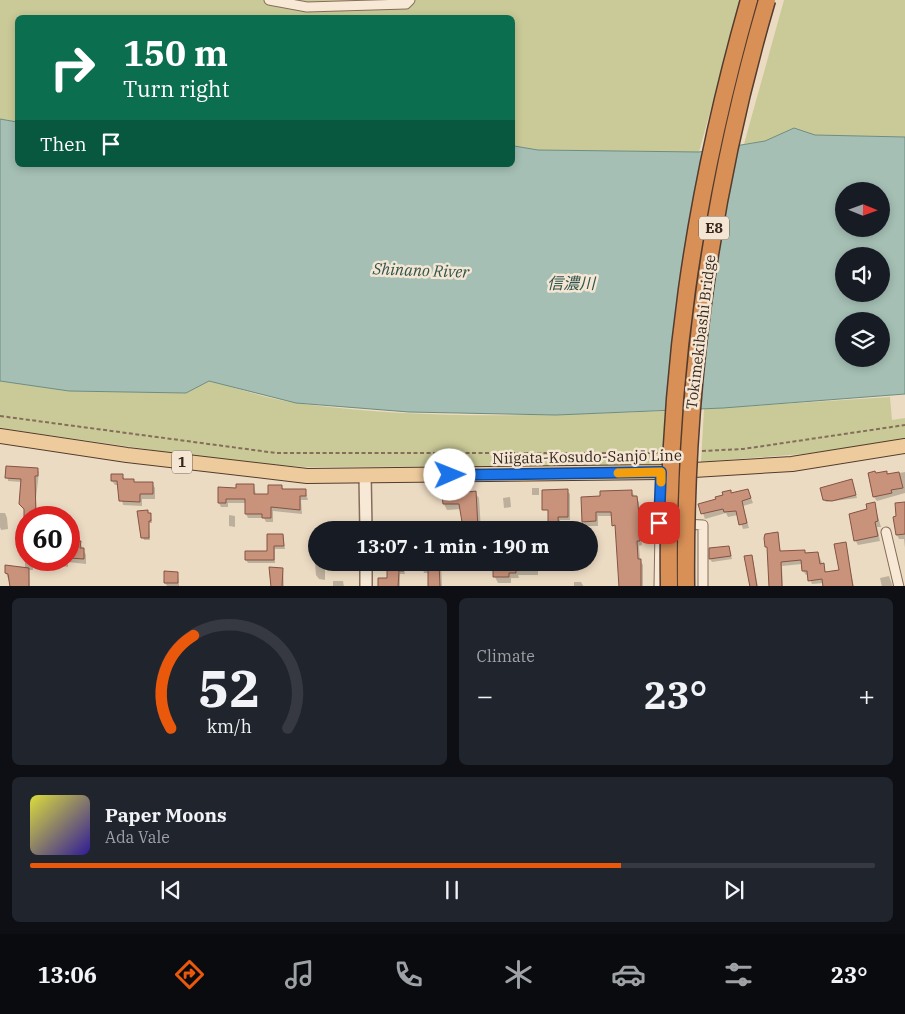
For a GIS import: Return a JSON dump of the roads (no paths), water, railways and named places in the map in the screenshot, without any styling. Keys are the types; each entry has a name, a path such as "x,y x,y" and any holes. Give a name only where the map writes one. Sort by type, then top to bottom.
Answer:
{"highway":[{"name":"E8","path":"669,586 670,460 674,395 689,262 712,143 750,0"},
{"name":"Tokimekibashi Bridge","path":"686,586 688,460 700,318 730,143 767,0"}],"main road":[{"name":"Niigata-Kosudo-Sanjō Line","path":"0,436 127,456 307,476 661,472 792,464 905,446"}],"street":[{"path":"269,0 306,7 406,4 410,0"},
{"path":"659,586 661,472"},
{"path":"366,475 366,521"},
{"path":"659,523 703,525 703,586"},
{"path":"886,532 899,586"},
{"path":"366,571 366,586"}],"water":[{"name":"信濃川","path":"0,119 15,122 15,167 515,167 515,146 538,150 699,152 765,141 794,128 815,135 905,137 905,394 723,408 556,415 409,412 296,403 209,381 186,393 69,391 0,381"}],"water label":[{"name":"Shinano River","path":"421,270"}]}
